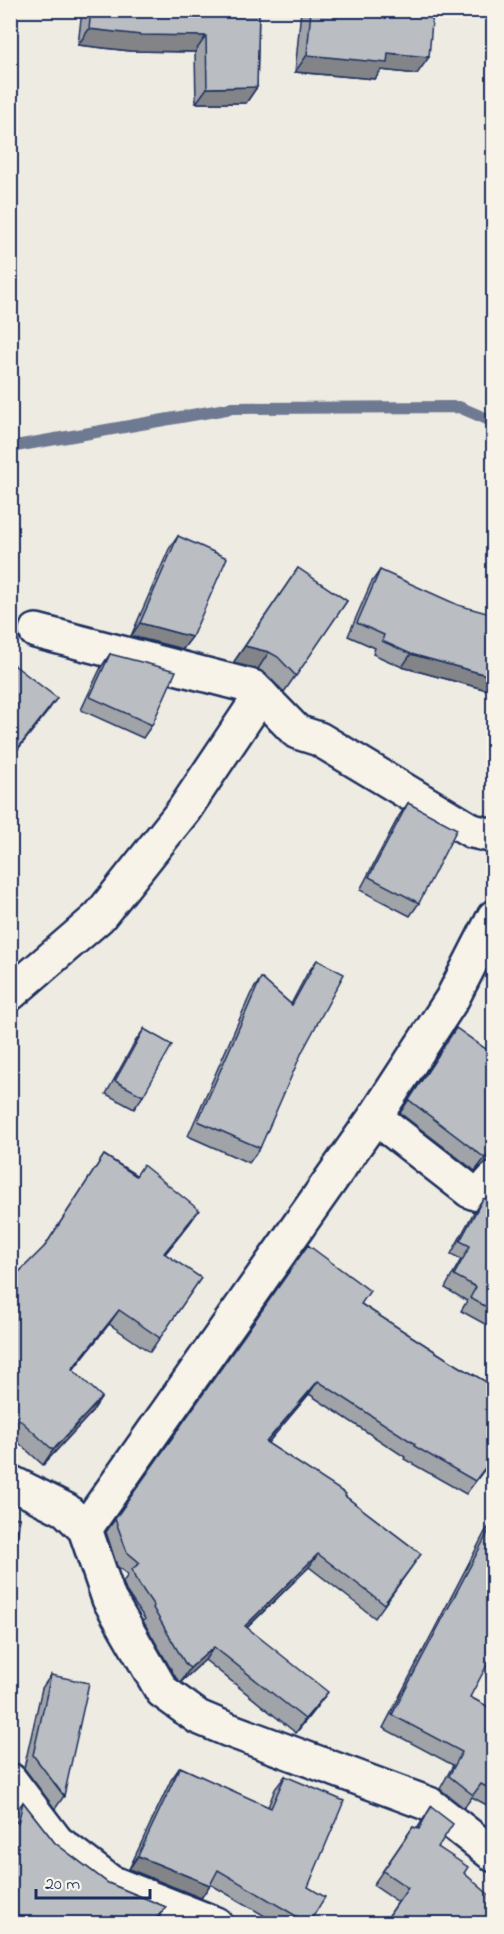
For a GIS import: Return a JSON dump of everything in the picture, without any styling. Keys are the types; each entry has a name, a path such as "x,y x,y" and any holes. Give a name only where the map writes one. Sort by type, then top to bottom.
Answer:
{"street":[{"path":"36,631 254,687 297,732 319,739 472,831 494,836"},
{"path":"10,994 99,917 184,810 261,695"},
{"path":"85,1529 375,1117 452,999 494,917"},
{"path":"375,1117 470,1191 478,1194 494,1179"},
{"path":"10,1482 66,1510 85,1529 109,1599 162,1691 198,1717 229,1731 429,1804 494,1855"},
{"path":"10,1780 57,1842 110,1882 216,1923"}],"building":[{"path":"91,10 259,10 257,87 207,88 206,36 141,35 89,29"},
{"path":"311,10 433,10 429,57 388,53 387,63 307,55"},
{"path":"178,536 227,558 192,637 140,623"},
{"path":"298,568 347,601 296,676 278,657 269,652 245,646"},
{"path":"380,570 458,605 494,615 494,677 411,654 382,641 384,635 357,623"},
{"path":"110,654 176,671 152,725 90,697"},
{"path":"10,662 57,698 19,747 12,742 10,744"},
{"path":"408,803 457,829 419,903 369,877"},
{"path":"317,960 344,974 302,1052 260,1148 198,1121 261,978 292,1005"},
{"path":"456,1028 494,1055 494,1151 485,1158 409,1100"},
{"path":"144,1029 172,1045 143,1096 115,1081"},
{"path":"104,1155 136,1176 143,1165 199,1210 164,1253 201,1278 160,1338 119,1310 72,1369 102,1397 53,1450 10,1411 10,1281 45,1246"},
{"path":"494,1197 494,1311 470,1298 476,1287 454,1275 470,1246 460,1241 483,1199"},
{"path":"308,1245 370,1291 361,1304 488,1383 494,1373 494,1456 475,1481 414,1446 415,1444 318,1381 266,1442 346,1494 345,1496 421,1554 384,1604 318,1554 245,1626 328,1692 305,1719 214,1647 190,1668 186,1665 153,1608 154,1606 135,1578 132,1569 140,1563 127,1552 115,1519"},
{"path":"10,1517 20,1518 10,1585"},
{"path":"494,1521 494,1652 470,1697 494,1710 494,1791 481,1784 473,1795 449,1776 462,1752 392,1715"},
{"path":"51,1675 89,1683 64,1796 33,1755"},
{"path":"180,1767 271,1808 285,1776 344,1801 308,1887 325,1897 309,1923 218,1870 210,1885 138,1856"},
{"path":"23,1802 55,1843 108,1883 166,1907 152,1923 10,1923 10,1816 18,1823"},
{"path":"431,1807 453,1824 438,1847 468,1867 464,1873 494,1899 494,1923 384,1923 408,1888 383,1871 413,1827 419,1829"}],"waterway":[{"path":"10,447 232,408 459,407 494,422"}]}
